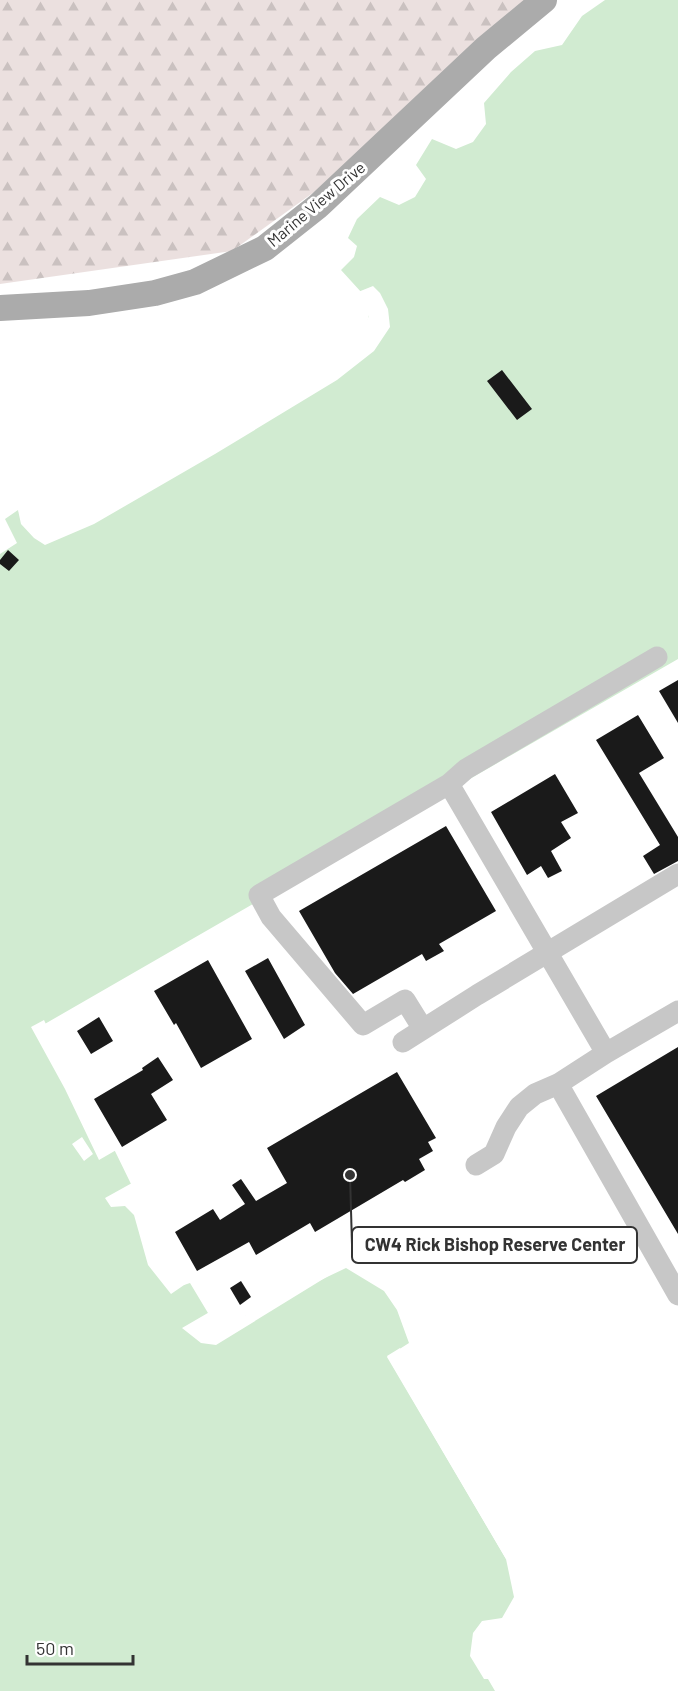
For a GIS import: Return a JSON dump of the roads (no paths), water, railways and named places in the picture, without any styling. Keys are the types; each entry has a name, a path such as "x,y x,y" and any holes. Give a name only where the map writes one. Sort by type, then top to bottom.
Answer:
{"main road":[{"name":"Marine View Drive","path":"0,308 89,303 155,293 195,282 265,248 318,206 486,48 544,0"}],"lane":[{"path":"423,1029 405,1000 363,1025 271,917 259,895 449,784 466,769 657,657"},
{"path":"449,784 606,1053"},
{"path":"403,1042 678,874"},
{"path":"476,1165 494,1154 506,1127 519,1107 535,1094 558,1084 678,1011"},
{"path":"558,1084 678,1295"}],"place":[{"name":"CW4 Rick Bishop Reserve Center","path":"350,1175"}]}
